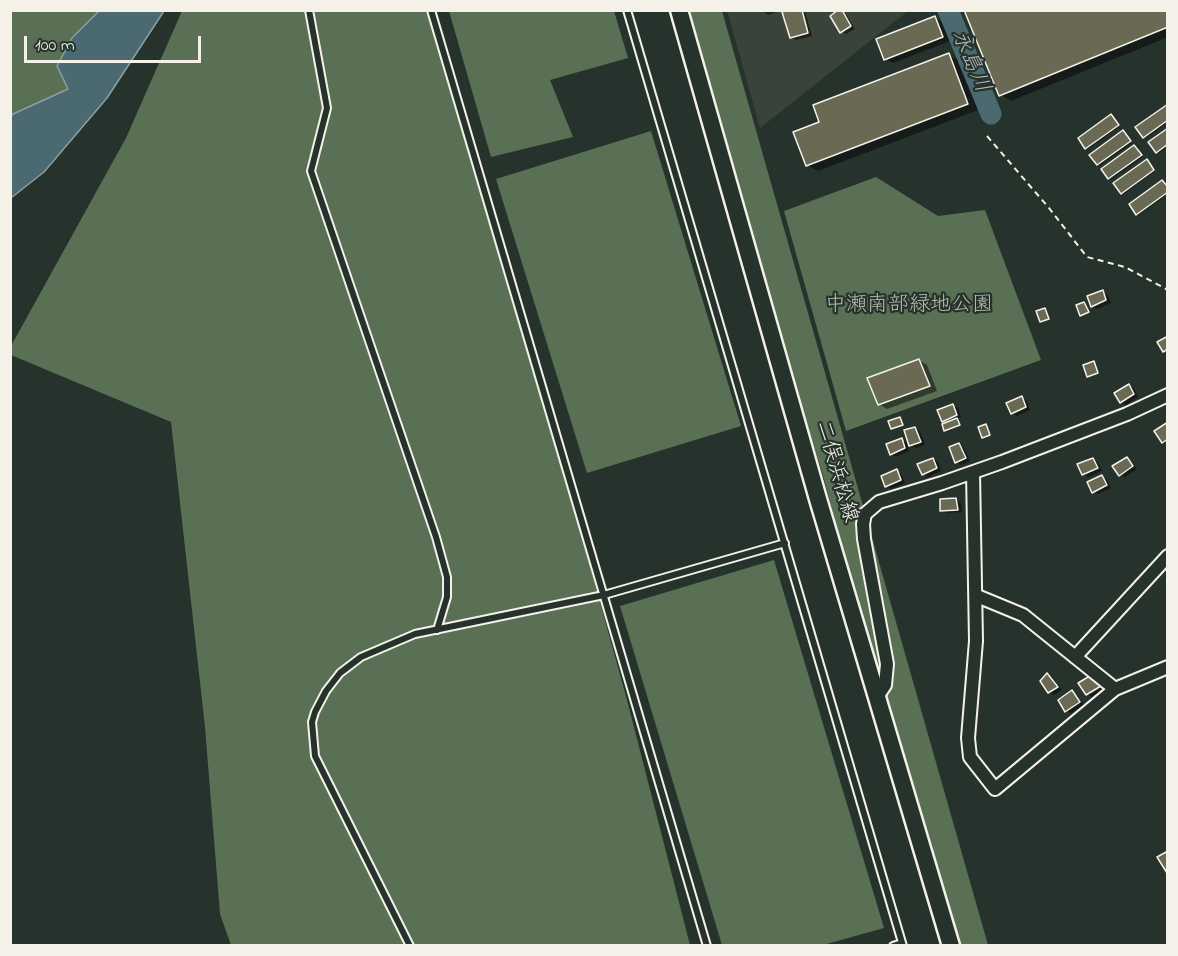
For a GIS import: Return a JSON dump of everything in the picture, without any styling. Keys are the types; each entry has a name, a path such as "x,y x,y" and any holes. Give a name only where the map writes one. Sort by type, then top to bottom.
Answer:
{"main road":[{"name":"二俣浜松線","path":"679,10 818,500 951,945"}],"street":[{"path":"877,697 885,685 887,664 864,539 865,514 879,502 974,472 1127,414 1167,395"},
{"path":"974,472 976,641 968,738 970,757 994,789 1115,689 1167,667"},
{"path":"1075,657 1167,556"},
{"path":"977,596 1023,615 1115,689"}],"lane":[{"path":"309,10 327,108 311,171 436,537 447,577 447,597 437,630"},
{"path":"431,10 707,945"},
{"path":"627,10 903,944 893,945"},
{"path":"410,945 315,756 312,722 315,712 326,691 340,673 361,657 415,634 604,595 785,543"}],"path":[{"path":"987,136 1049,208 1087,257 1125,267 1167,292 1167,299"}],"shaded area":[{"path":"727,10 908,11 760,128"}],"green space":[{"path":"11,11 116,11 82,86 11,139"},
{"path":"182,11 427,11 507,265 627,700 690,945 231,945 220,914 205,727 171,422 11,355 11,346 126,138"},
{"path":"449,11 614,11 628,58 550,80 573,137 491,157"},
{"path":"686,11 722,11 988,945 941,945 933,848 874,669 824,479 731,177"},
{"path":"651,131 741,426 587,473 496,179"},
{"name":"中瀬南部緑地公園","path":"876,177 938,216 985,210 1041,360 846,431 784,211"},
{"path":"774,560 884,928 823,945 722,945 620,606"}],"water":[{"path":"100,10 164,11 107,98 44,172 11,198 11,117 13,114 68,89 57,66 72,38"}],"building":[{"path":"802,10 808,33 790,38 782,12"},
{"path":"842,10 851,26 840,33 830,16"},
{"path":"964,10 1168,10 1168,27 999,96"},
{"path":"935,16 943,37 884,60 876,39"},
{"path":"949,53 968,104 806,166 793,132 819,122 813,105"},
{"path":"1168,104 1168,120 1143,138 1135,127"},
{"path":"1111,114 1119,125 1085,149 1078,138"},
{"path":"1168,128 1168,144 1156,153 1148,142"},
{"path":"1123,130 1131,141 1097,165 1089,155"},
{"path":"1134,145 1142,155 1108,179 1101,169"},
{"path":"1147,159 1154,170 1121,194 1113,183"},
{"path":"1162,180 1168,187 1168,192 1136,215 1129,204"},
{"path":"1103,290 1106,300 1091,307 1087,296"},
{"path":"1084,302 1089,312 1080,316 1076,305"},
{"path":"1045,308 1049,319 1040,322 1036,311"},
{"path":"1168,336 1168,349 1163,352 1157,342"},
{"path":"919,359 930,386 878,405 867,378"},
{"path":"1094,361 1098,373 1087,377 1083,365"},
{"path":"1129,384 1134,394 1120,403 1114,393"},
{"path":"1022,396 1026,407 1011,414 1006,403"},
{"path":"953,404 957,415 942,422 937,410"},
{"path":"900,417 903,425 891,429 888,421"},
{"path":"957,418 960,425 944,431 942,424"},
{"path":"1168,422 1168,439 1162,443 1154,431"},
{"path":"986,424 990,435 982,438 978,427"},
{"path":"915,427 921,442 909,446 904,430"},
{"path":"902,438 905,448 890,455 886,444"},
{"path":"959,443 966,458 955,463 949,447"},
{"path":"1127,457 1133,466 1119,476 1112,466"},
{"path":"933,458 937,468 922,475 917,464"},
{"path":"1093,458 1098,468 1082,475 1077,464"},
{"path":"897,469 901,480 885,487 881,476"},
{"path":"1102,475 1107,485 1092,493 1087,482"},
{"path":"956,498 958,510 940,511 940,499"},
{"path":"1047,673 1058,687 1048,693 1040,681"},
{"path":"1093,674 1101,686 1086,695 1078,683"},
{"path":"1072,690 1080,702 1065,712 1058,700"},
{"path":"1168,851 1168,872 1167,873 1157,857"}],"waterway":[{"name":"永島川","path":"948,10 991,114"}]}
